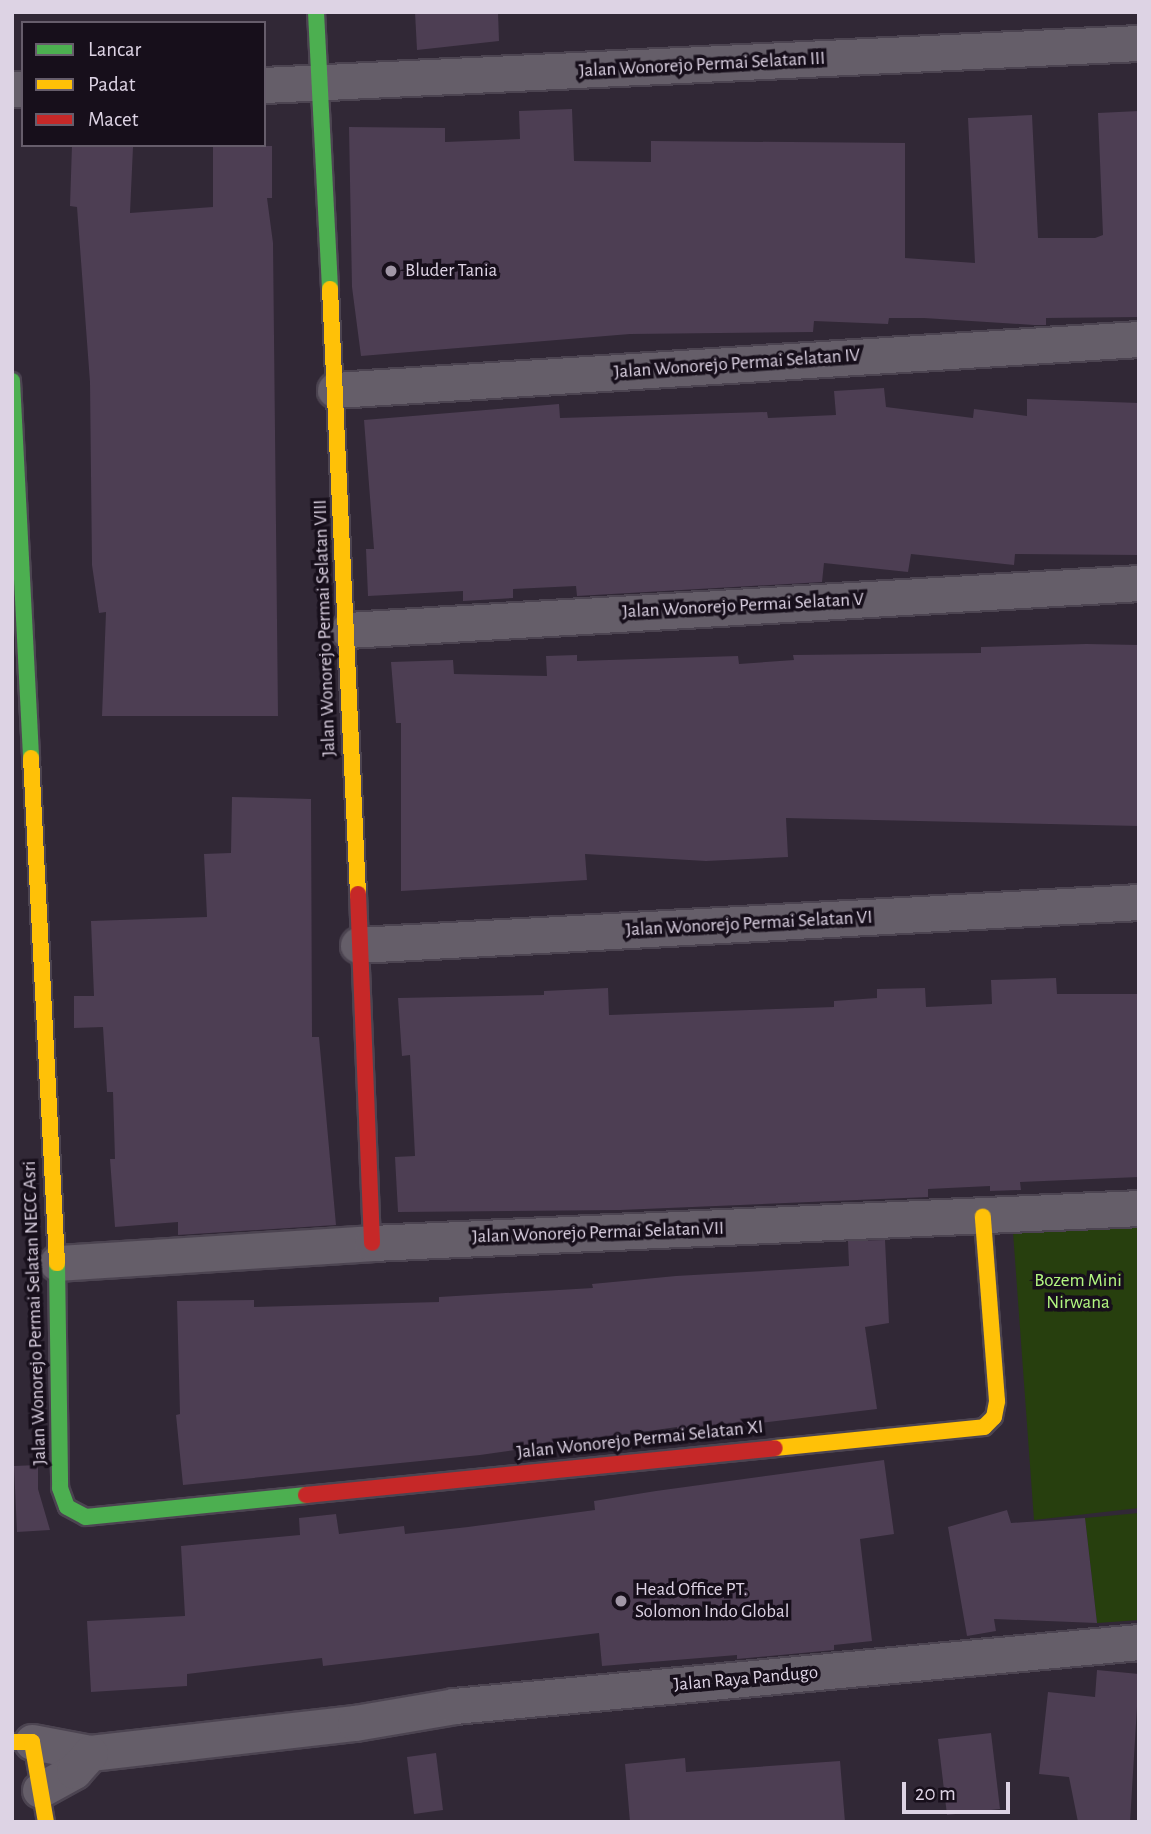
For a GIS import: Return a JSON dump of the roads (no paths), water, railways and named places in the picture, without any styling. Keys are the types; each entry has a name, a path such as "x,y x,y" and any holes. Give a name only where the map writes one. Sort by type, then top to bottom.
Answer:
{"street":[{"name":"Jalan Wonorejo Permai Selatan VIII","path":"316,12 322,84 348,629 358,945 372,1243"},
{"name":"Jalan Wonorejo Permai Selatan III","path":"266,85 1139,43"},
{"name":"Jalan Wonorejo Permai Selatan IV","path":"335,390 1139,339"},
{"name":"Jalan Wonorejo Permai Selatan NECC Asri","path":"12,381 57,1264 60,1488 67,1507 86,1517"},
{"name":"Jalan Wonorejo Permai Selatan V","path":"348,629 1139,583"},
{"name":"Jalan Wonorejo Permai Selatan VI","path":"358,945 1139,902"},
{"name":"Jalan Wonorejo Permai Selatan VII","path":"57,1264 372,1243 1139,1208"},
{"name":"Jalan Wonorejo Permai Selatan XI","path":"86,1517 984,1427 994,1418 997,1401 983,1217"},
{"name":"Jalan Raya Pandugo","path":"22,1742 90,1753 355,1723 454,1706 1139,1642"},
{"path":"22,1742 36,1801 74,1771 90,1753"}],"place":[{"name":"Bluder Tania","path":"391,271"},
{"name":"Head Office PT. Solomon Indo Global","path":"621,1601"}],"park label":[{"name":"Bozem Mini Nirwana","path":"1078,1292"}]}
